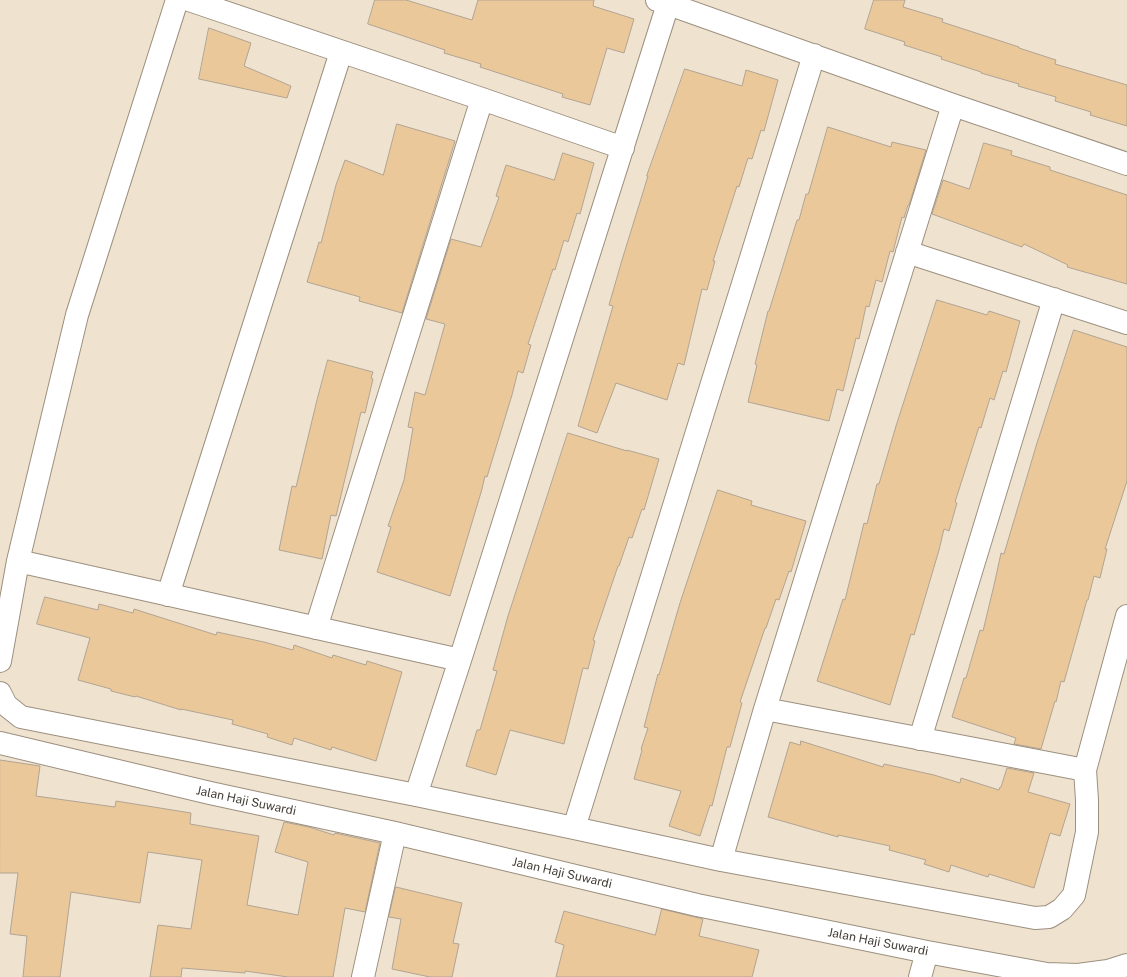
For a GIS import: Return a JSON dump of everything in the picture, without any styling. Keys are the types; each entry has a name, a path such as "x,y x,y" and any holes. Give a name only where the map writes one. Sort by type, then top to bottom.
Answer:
{"street":[{"path":"0,660 18,561 77,315 177,0"},
{"path":"189,0 623,148"},
{"path":"416,795 623,148 663,2 953,105 1127,164"},
{"path":"168,595 341,52"},
{"path":"574,828 814,55"},
{"path":"316,628 482,99"},
{"path":"721,860 765,709 953,105"},
{"path":"907,252 1127,323"},
{"path":"920,739 1054,299"},
{"path":"18,561 460,660"},
{"path":"0,693 6,705 21,717 416,795 721,860 1035,918 1049,917 1062,909 1074,895 1087,832 1085,770 1127,616"},
{"path":"765,709 1085,770"},
{"name":"Jalan Haji Suwardi","path":"0,743 210,793 395,833 697,905 927,952 1047,974 1078,975 1108,971 1127,965"},
{"path":"363,977 395,833"},
{"path":"920,977 927,952"}],"building":[{"path":"375,0 406,0 472,20 478,0 594,0 593,6 634,19 624,53 607,48 590,105 562,97 563,94 480,67 481,64 444,53 445,50 368,24"},
{"path":"874,0 905,0 903,7 943,19 942,22 1056,60 1055,64 1127,85 1127,126 1090,115 1091,112 1055,101 1056,97 1018,86 1019,84 941,59 942,57 904,45 905,42 865,29"},
{"path":"209,28 251,43 244,66 291,86 287,98 199,79"},
{"path":"685,69 742,86 746,70 778,80 764,131 761,130 752,159 748,158 739,187 737,186 713,261 715,261 707,290 702,289 684,365 678,363 667,400 616,383 597,433 578,426 613,306 609,305 647,176"},
{"path":"397,124 455,141 402,313 359,301 360,297 307,282 319,242 321,243 336,185 345,160 383,175"},
{"path":"828,127 891,147 892,142 926,150 909,205 904,218 902,217 893,252 890,251 882,282 876,280 869,307 866,306 859,339 856,338 843,391 837,389 829,421 748,402 757,365 755,364 768,311 797,220 799,220 806,194 808,194"},
{"path":"984,143 1012,151 1011,155 1050,167 1050,170 1127,195 1127,284 1067,267 1068,265 1024,244 1022,247 932,214 943,180 969,189"},
{"path":"563,153 594,163 580,214 577,213 568,242 564,240 555,270 553,269 528,344 531,345 523,373 518,371 487,477 485,476 450,596 377,572 391,527 388,526 404,480 413,428 408,427 415,392 425,395 445,324 426,319 451,239 481,247 499,197 496,196 506,165 554,180"},
{"path":"937,300 987,315 989,311 1020,321 1006,372 1003,371 994,400 990,398 981,428 979,427 955,502 957,503 949,531 944,529 914,635 911,634 890,705 817,681 843,599 845,600 864,523 867,524 877,484 879,484 896,426"},
{"path":"1074,330 1127,347 1127,481 1105,549 1107,549 1100,578 1094,576 1064,682 1061,681 1041,749 1014,744 1016,738 952,717 964,678 966,678 980,630 983,631 1001,553 1004,554 1037,443"},
{"path":"328,360 373,372 371,378 373,379 365,413 361,412 336,516 331,515 322,559 279,550 292,486 296,487"},
{"path":"568,433 659,459 644,510 642,509 632,538 629,537 618,566 593,640 595,641 588,669 583,668 564,744 510,730 496,775 466,766 477,730 480,730 497,671 493,670 508,616"},
{"path":"718,490 752,501 751,505 806,521 791,572 789,571 779,600 776,599 740,702 742,703 730,747 727,747 712,806 710,805 700,836 669,826 681,791 634,779 648,728 644,727 658,674 659,675 680,603"},
{"path":"45,597 98,610 99,604 133,613 134,609 216,635 217,632 293,650 294,645 332,658 333,655 366,665 367,661 402,672 376,761 332,747 331,750 294,738 292,745 267,737 268,734 232,724 233,720 181,710 136,696 111,691 111,689 78,680 90,638 37,624"},
{"path":"801,741 883,767 884,764 934,775 960,783 961,778 999,790 1007,768 1034,773 1028,792 1070,804 1060,836 1050,833 1034,888 989,874 988,877 951,865 949,872 924,864 926,860 889,850 890,846 838,835 838,837 768,817 790,742 800,745"},
{"path":"0,760 40,766 36,796 115,807 116,801 191,813 190,824 259,836 247,905 298,915 308,862 275,852 284,822 309,827 334,835 335,833 380,843 365,912 345,908 333,977 288,977 245,971 245,973 182,968 181,977 150,977 158,925 191,929 202,860 148,852 140,903 71,892 60,977 23,977 27,936 10,934 18,873 0,873"},
{"path":"396,887 462,903 453,943 459,944 452,977 430,977 392,969 401,919 389,917"},
{"path":"662,909 703,919 699,936 759,950 752,977 556,977 564,945 555,942 564,911 655,935"}]}
